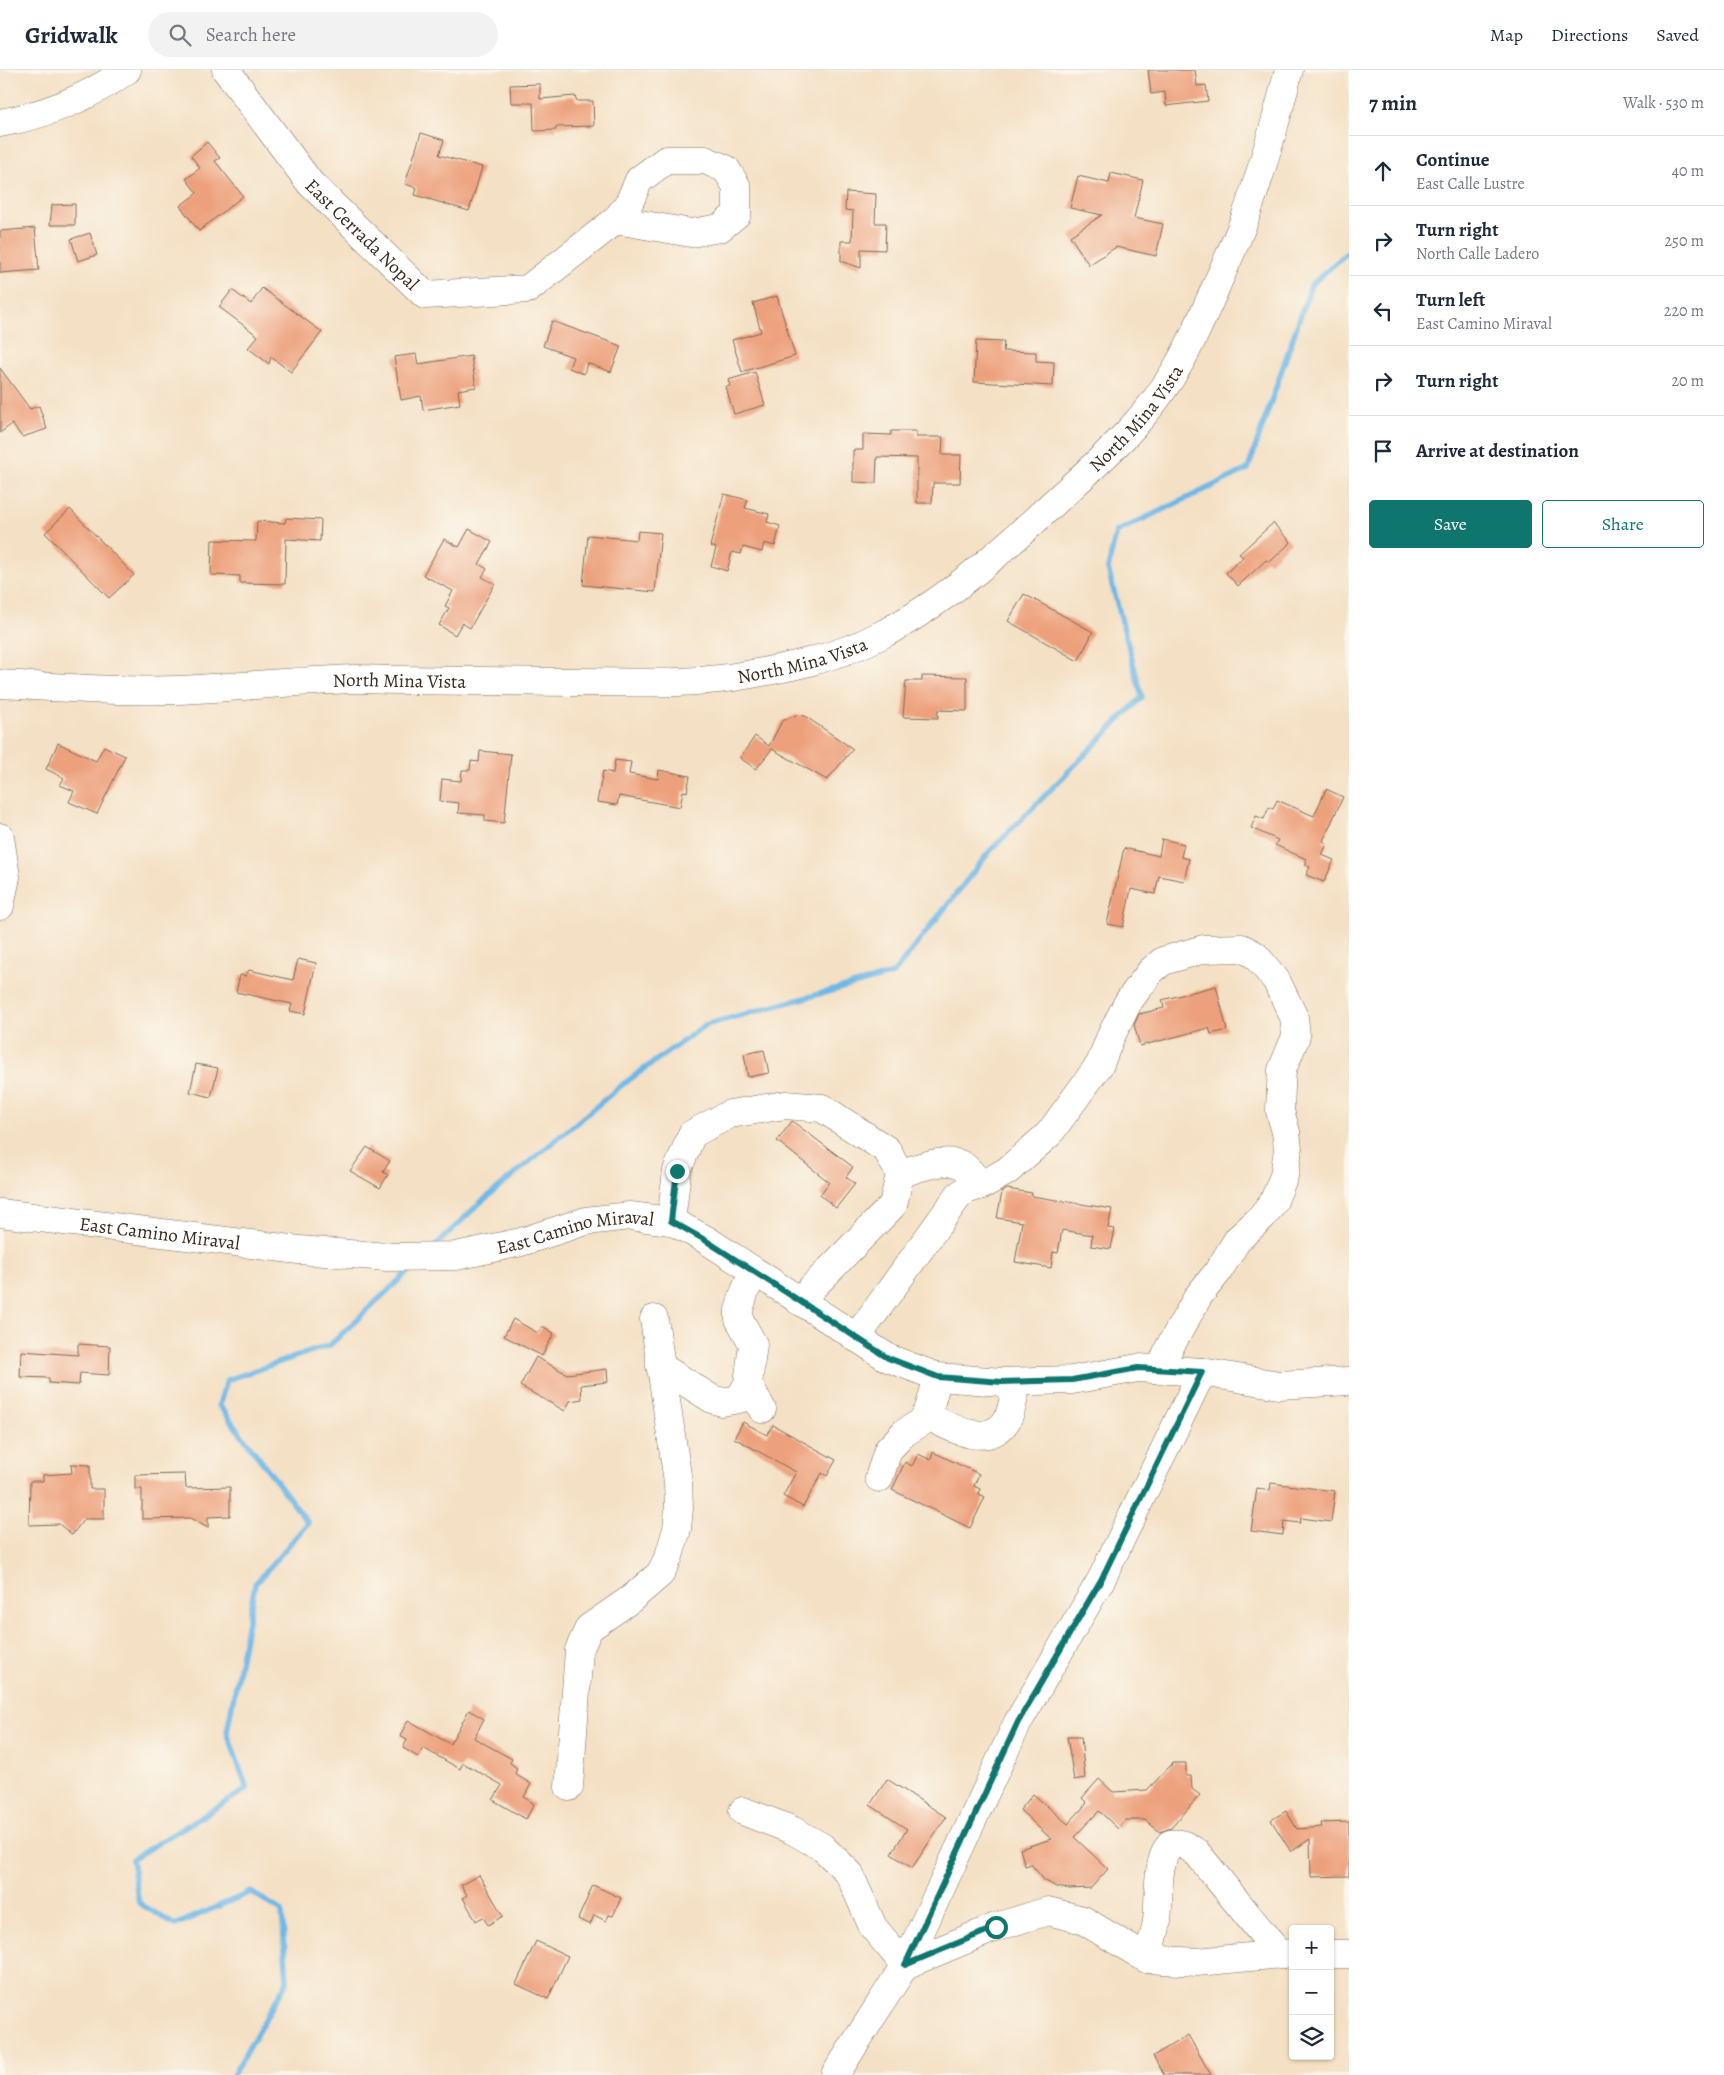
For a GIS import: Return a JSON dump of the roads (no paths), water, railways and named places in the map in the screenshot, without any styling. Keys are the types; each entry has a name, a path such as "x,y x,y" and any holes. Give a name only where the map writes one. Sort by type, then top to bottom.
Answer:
{"street":[{"path":"0,123 56,108 95,91 127,70"},
{"name":"East Cerrada Nopal","path":"226,70 310,183 426,295 528,289 616,220"},
{"name":"North Mina Vista","path":"0,684 180,690 339,680 692,681 732,677 785,667 844,651 876,638 917,616 953,590 1029,526 1126,435 1160,395 1179,366 1198,330 1242,226 1268,149 1289,70"},
{"path":"0,837 6,876 0,906"},
{"path":"856,1338 959,1195 966,1190 982,1185 1015,1165 1049,1134 1100,1064 1110,1038 1128,1002 1151,971 1163,961 1204,949 1242,948 1256,955 1276,980 1294,1017 1296,1036 1282,1070 1280,1111 1286,1132 1288,1149 1284,1176 1272,1203 1262,1217 1238,1239 1217,1274 1199,1295 1169,1348 1160,1370"},
{"path":"671,1221 677,1171 692,1134 730,1114 785,1105 822,1108 887,1150 900,1174 893,1206 799,1301"},
{"path":"900,1174 920,1166 940,1162 948,1163 962,1165 982,1185"},
{"name":"East Camino Miraval","path":"0,1213 298,1250 387,1257 456,1256 521,1242 586,1221 630,1216 671,1221 705,1240 888,1358 938,1377 1002,1382 1072,1380 1138,1368 1202,1372 1278,1385 1349,1380"},
{"path":"660,1366 712,1399 722,1402 739,1399 748,1384 753,1344 740,1319 739,1310 754,1272"},
{"path":"569,1787 579,1650 589,1628 631,1598 660,1574 670,1556 677,1529 679,1508 678,1482 654,1319"},
{"path":"835,2075 905,1965 1018,1722 1101,1580 1202,1372"},
{"path":"878,1478 888,1450 904,1433 922,1422 930,1409 938,1377"},
{"path":"926,1415 961,1432 978,1435 990,1434 1006,1420 1016,1382"},
{"path":"748,1384 762,1409"},
{"path":"743,1811 799,1834 822,1847 849,1873 873,1926 905,1965"},
{"path":"1147,1959 1157,1922 1161,1863 1164,1853 1170,1844 1178,1843 1186,1844 1197,1853 1286,1954"},
{"path":"905,1965 996,1927 1048,1912 1082,1920 1147,1959 1197,1962 1286,1954"},
{"path":"1334,1954 1349,1954"}],"waterway":[{"path":"434,1247 481,1202 622,1085 705,1025 893,974 990,851 1142,697 1108,569 1116,532 1248,469 1311,285 1349,251"},
{"path":"233,2075 287,1981 282,1911 251,1892 175,1925 139,1903 132,1859 247,1789 227,1732 255,1584 308,1523 219,1405 227,1380 330,1345 415,1265"}]}
